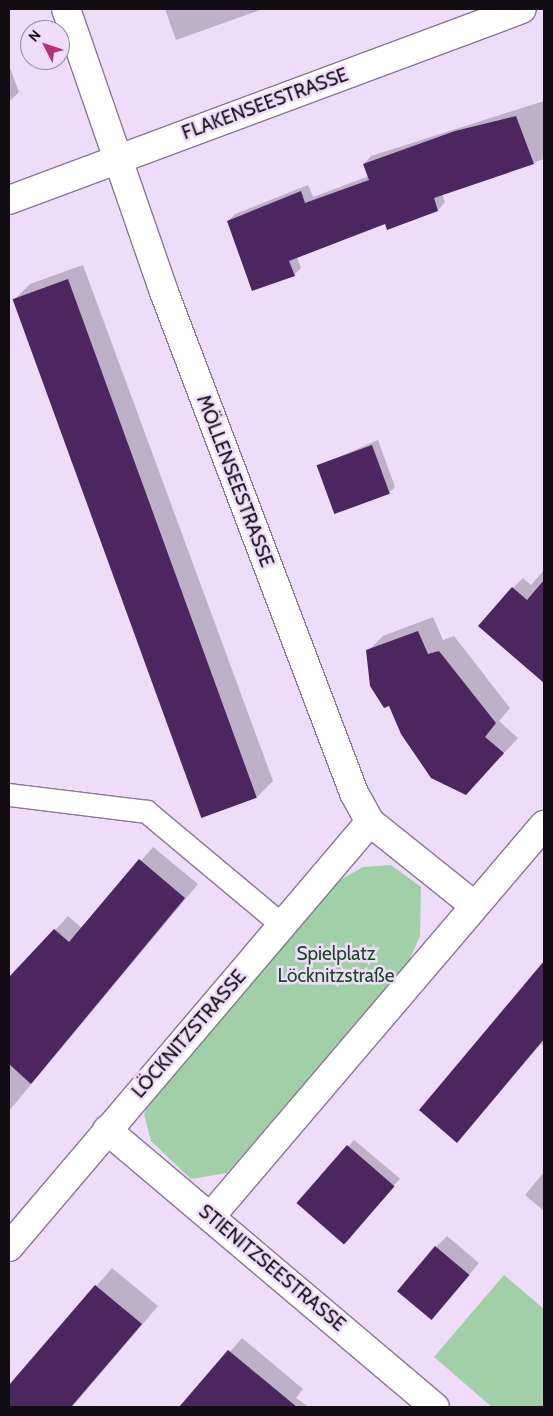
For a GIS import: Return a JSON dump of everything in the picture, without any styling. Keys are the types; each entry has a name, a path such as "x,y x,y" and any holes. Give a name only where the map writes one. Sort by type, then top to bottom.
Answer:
{"street":[{"name":"MÖLLENSEESTRASSE","path":"66,9 204,397 354,793 370,822 475,906"},
{"name":"FLAKENSEESTRASSE","path":"9,200 119,157 522,9"},
{"name":"LÖCKNITZSTRASSE","path":"9,1247 370,822"},
{"path":"211,1216 544,825"},
{"name":"STIENITZSEESTRASSE","path":"107,1130 435,1407"}],"lane":[{"path":"9,795 147,812 282,926"}],"green space":[{"name":"Spielplatz Löcknitzstraße","path":"391,865 421,887 420,936 408,963 227,1173 191,1179 151,1141 144,1114 154,1094 335,883 363,867"},
{"path":"504,1275 544,1309 544,1407 492,1407 434,1357"}],"building":[{"path":"516,116 534,164 434,198 438,211 387,230 385,224 289,261 295,276 252,291 227,221 301,191 305,203 369,180 363,164 455,131"},
{"path":"68,279 257,798 201,818 13,299"},
{"path":"372,445 390,494 334,514 317,465"},
{"path":"544,580 544,683 478,626 512,587 527,600"},
{"path":"418,631 428,654 439,651 496,723 485,737 504,753 466,795 431,778 401,734 389,706 384,708 370,686 366,650"},
{"path":"139,859 185,898 31,1084 9,1064 9,977 54,929 69,942"},
{"path":"544,961 544,1039 457,1143 419,1110"},
{"path":"347,1145 395,1186 344,1244 296,1203"},
{"path":"435,1246 469,1275 432,1320 397,1291"},
{"path":"95,1285 142,1324 71,1407 9,1407 9,1385"},
{"path":"228,1350 297,1407 179,1407"}]}
